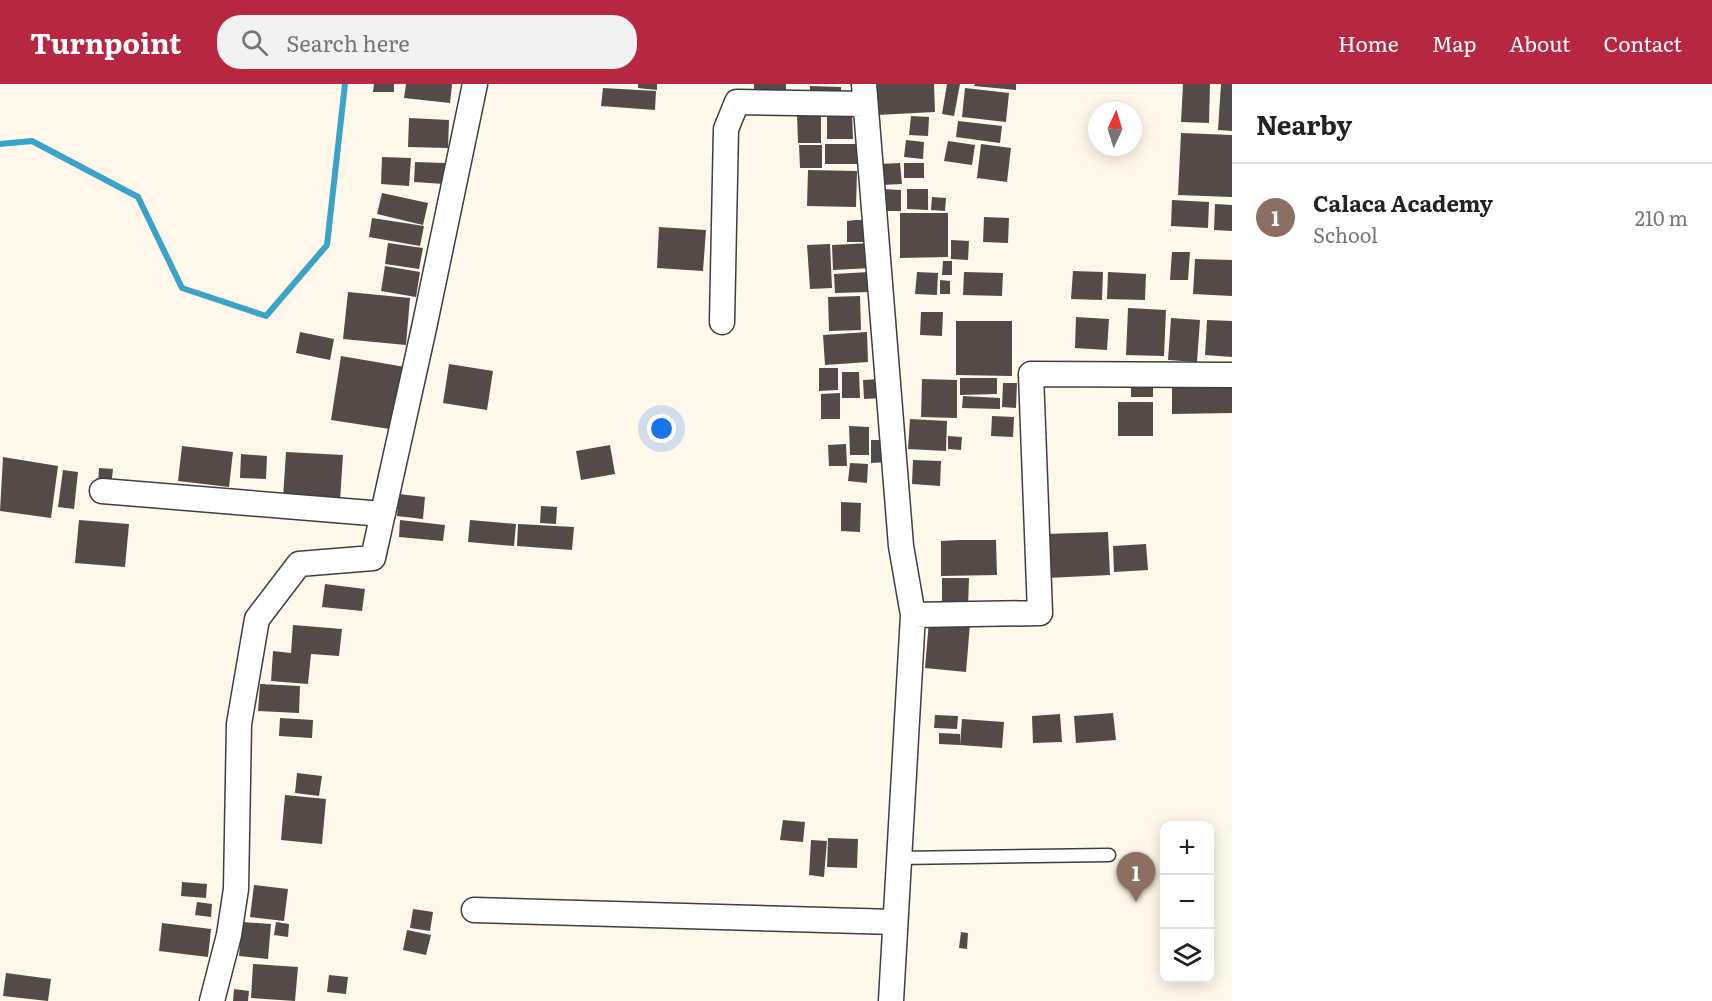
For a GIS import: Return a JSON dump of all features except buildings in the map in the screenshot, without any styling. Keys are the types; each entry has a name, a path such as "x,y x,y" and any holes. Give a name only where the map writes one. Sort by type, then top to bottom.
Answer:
{"street":[{"path":"212,1001 229,935 236,889 238,724 257,619 299,564 373,558 475,84"},
{"path":"722,322 726,129 737,102 865,94 901,546 913,615 891,1001"},
{"path":"913,615 1040,613 1031,375 1232,375"},
{"path":"102,491 383,514"},
{"path":"474,910 895,922"}],"lane":[{"path":"898,858 1109,855"}],"waterway":[{"path":"0,144 32,141 138,197 182,288 266,316 327,245 345,84"}],"place":[{"name":"Calaca Academy","path":"1136,902"}]}
